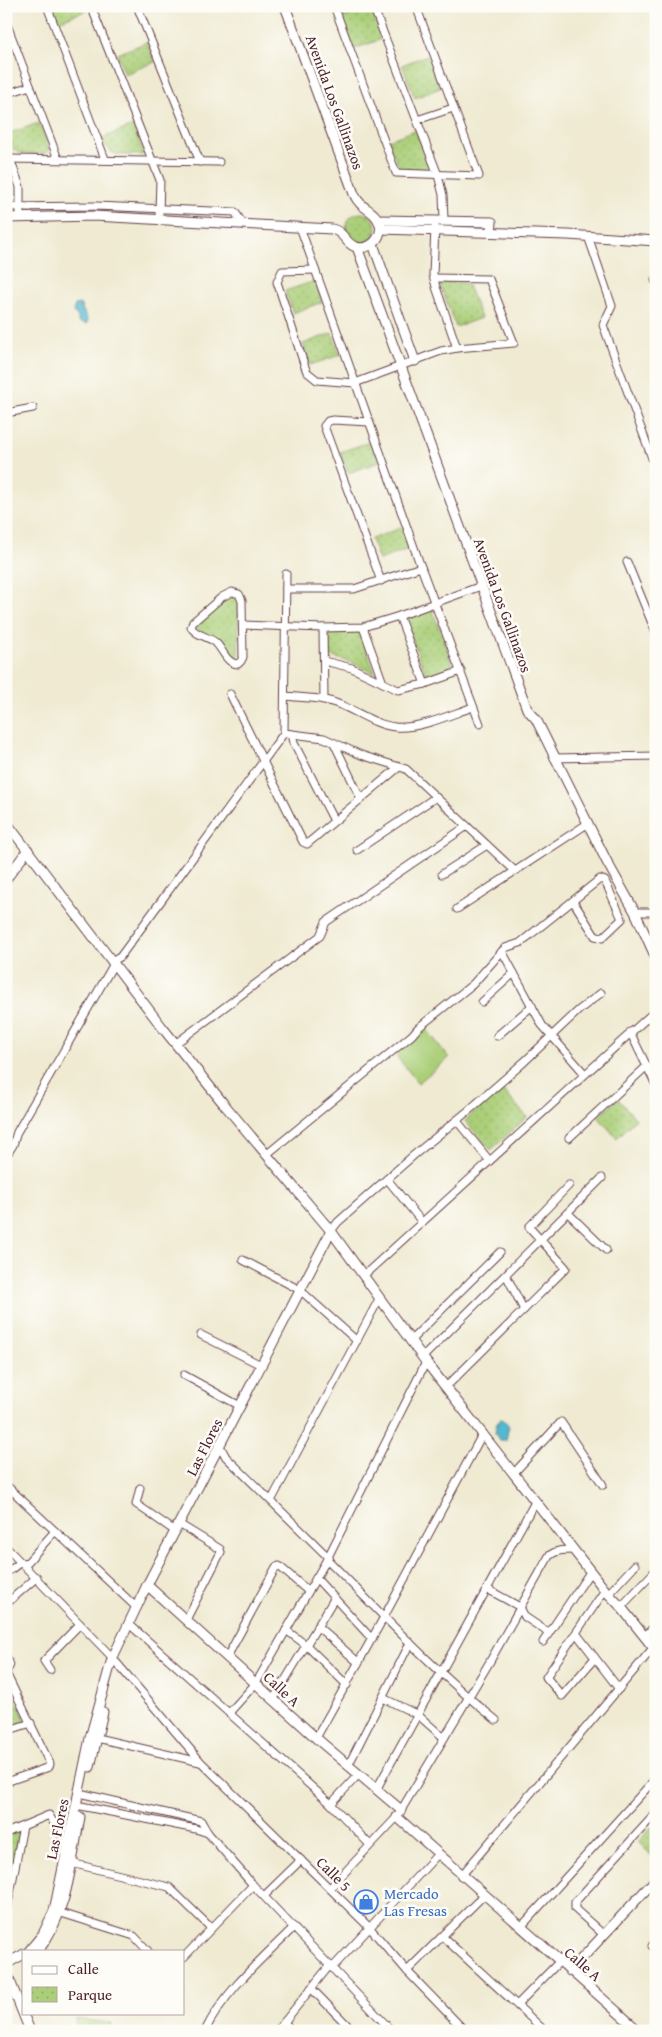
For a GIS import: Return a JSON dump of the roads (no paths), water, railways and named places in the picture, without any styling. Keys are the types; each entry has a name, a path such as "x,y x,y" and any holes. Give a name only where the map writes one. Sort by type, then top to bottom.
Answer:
{"street":[{"path":"47,6 105,159"},
{"path":"91,6 160,180 158,220"},
{"path":"137,6 200,162"},
{"name":"Avenida Los Gallinazos","path":"285,6 354,194 361,206 375,215 380,224"},
{"path":"334,6 396,173 479,176 416,6"},
{"path":"373,6 438,175 442,195 434,278 457,348"},
{"path":"6,22 58,159"},
{"path":"6,94 30,86"},
{"path":"417,120 453,108"},
{"path":"6,147 8,158 20,187 20,218"},
{"path":"8,158 219,162"},
{"path":"6,207 96,206 235,212 242,224"},
{"path":"6,218 94,216 332,229 340,231 348,242 358,247 368,246 377,240 380,224 492,222 491,232"},
{"path":"438,224 491,232 656,241"},
{"path":"300,227 421,567 480,724"},
{"path":"588,236 612,306 603,325 656,469"},
{"path":"373,244 415,361"},
{"name":"Avenida Los Gallinazos","path":"358,247 527,709 536,720 587,824 655,953"},
{"path":"315,270 282,271 277,282 305,367 307,372 317,380 355,383 441,351 514,343 489,279 434,278"},
{"path":"6,414 33,408"},
{"path":"369,422 333,420 328,421 324,426 381,581"},
{"path":"626,562 656,633"},
{"path":"286,589 354,589 421,567"},
{"path":"286,574 285,696 288,733 334,821"},
{"path":"243,625 323,628 363,627 435,604 481,586"},
{"path":"232,592 239,594 241,597 243,625 242,657 241,661 234,664 215,642 193,631 191,627 193,622 222,597 232,592"},
{"path":"399,616 425,684"},
{"path":"363,627 383,683"},
{"path":"323,628 324,699"},
{"path":"324,661 352,668 398,690 425,684 461,671"},
{"path":"230,694 303,842 307,844 399,767"},
{"path":"285,696 324,699 377,722 395,727 417,726 473,707"},
{"path":"6,1156 13,1145 16,1132 112,967 113,961 120,956 264,760 288,733"},
{"path":"288,733 324,738 361,755 406,769 515,872"},
{"path":"334,742 361,799"},
{"path":"554,758 656,756"},
{"path":"357,850 436,797"},
{"path":"6,822 175,1044 331,1231 410,1341 484,1433 513,1474 606,1592 621,1607 655,1649 461,1876"},
{"path":"457,909 587,824"},
{"path":"175,1044 320,936 326,922 467,826"},
{"path":"442,874 487,845"},
{"path":"6,879 28,850"},
{"path":"266,1155 418,1028 449,1005 473,984 505,948 520,943 600,879 603,880 611,891 622,919 602,938 598,938 573,901"},
{"path":"635,912 656,912"},
{"path":"502,951 542,1025 584,1073"},
{"path":"482,1002 514,973"},
{"path":"331,1231 338,1222 457,1121 601,993"},
{"path":"497,1036 532,1006"},
{"path":"363,1276 584,1073 656,1010"},
{"path":"630,1032 656,1085"},
{"path":"570,1138 647,1066"},
{"path":"457,1121 489,1160"},
{"path":"229,1713 256,1683 316,1578 425,1360 602,1178"},
{"path":"387,1179 422,1222"},
{"path":"446,1387 566,1268 529,1225 569,1184"},
{"path":"568,1213 606,1250"},
{"name":"Las Flores","path":"82,1794 97,1709 112,1659 147,1585 331,1231"},
{"path":"410,1341 500,1252"},
{"path":"243,1260 300,1290 357,1341"},
{"path":"506,1275 524,1310"},
{"path":"271,1501 379,1299"},
{"path":"202,1335 261,1365"},
{"path":"184,1375 240,1406"},
{"path":"513,1474 561,1422 603,1484"},
{"path":"316,1738 484,1433"},
{"path":"220,1446 226,1457 410,1643 468,1698 496,1720"},
{"path":"6,1485 137,1608"},
{"path":"140,1488 136,1504 177,1528 220,1549 221,1552 186,1620"},
{"path":"376,1790 535,1502"},
{"path":"6,1573 23,1563 55,1531"},
{"name":"Calle 5","path":"6,1547 37,1577 112,1659 201,1762 370,1928 407,1971 465,2031"},
{"path":"330,1888 399,1814 549,1556 554,1552 573,1550"},
{"path":"595,1658 562,1696 546,1678 606,1592 635,1565"},
{"path":"227,1658 276,1567 280,1566 308,1591"},
{"path":"621,1607 656,1570"},
{"path":"543,1642 590,1572"},
{"path":"6,1604 37,1577"},
{"path":"316,1578 372,1639"},
{"name":"Calle A","path":"147,1585 273,1700 376,1790 461,1876 639,2031"},
{"path":"487,1590 520,1608 525,1618 549,1633"},
{"path":"273,1700 334,1599"},
{"path":"50,1670 44,1661 80,1624"},
{"path":"129,1624 330,1804 370,1845"},
{"path":"645,1636 656,1624"},
{"path":"317,1626 359,1663"},
{"path":"286,1630 306,1645 346,1685"},
{"path":"576,1633 619,1689"},
{"path":"348,1766 410,1643"},
{"path":"6,1656 10,1665 6,1672 50,1764 49,1767 6,1782"},
{"name":"Las Flores","path":"32,1950 43,1934 54,1911 68,1862 68,1845 97,1738 108,1686 107,1678"},
{"path":"383,1698 418,1715 444,1738"},
{"path":"6,1731 32,1724"},
{"path":"97,1738 201,1762"},
{"path":"330,1804 358,1775"},
{"path":"520,1927 656,1778"},
{"path":"82,1794 198,1820 204,1824 208,1833 253,1885 392,2031"},
{"path":"79,1806 208,1833"},
{"name":"Las Flores","path":"32,1950 50,1936 61,1913 68,1862 79,1806"},
{"path":"604,1935 575,1909 575,1902 656,1814"},
{"path":"6,1833 50,1815 68,1845"},
{"path":"6,1906 8,1904 23,1826"},
{"path":"276,2031 331,1966 370,1928 438,1854"},
{"path":"264,1896 301,1860"},
{"path":"68,1862 169,1887 211,1928"},
{"path":"570,1972 656,1879"},
{"path":"185,1956 253,1885"},
{"path":"407,1971 484,1895"},
{"path":"61,1913 134,1936 147,1950"},
{"path":"205,2031 216,2010 226,1997 294,1927"},
{"path":"444,1936 545,2031"},
{"name":"Las Flores","path":"6,1964 22,1956"},
{"path":"517,2006 559,1962"},
{"path":"22,1963 6,1970 22,2011"},
{"path":"6,1983 25,2031"},
{"path":"311,1988 353,2031"},
{"path":"23,2014 30,2031"},
{"path":"284,2022 292,2031"}],"water":[{"path":"80,304 88,321 86,324 78,322 78,317 73,312 75,305"},
{"path":"501,1419 509,1426 506,1440 499,1440 495,1433 497,1422"}],"place":[{"name":"Mercado Las Fresas","path":"366,1902"}]}
